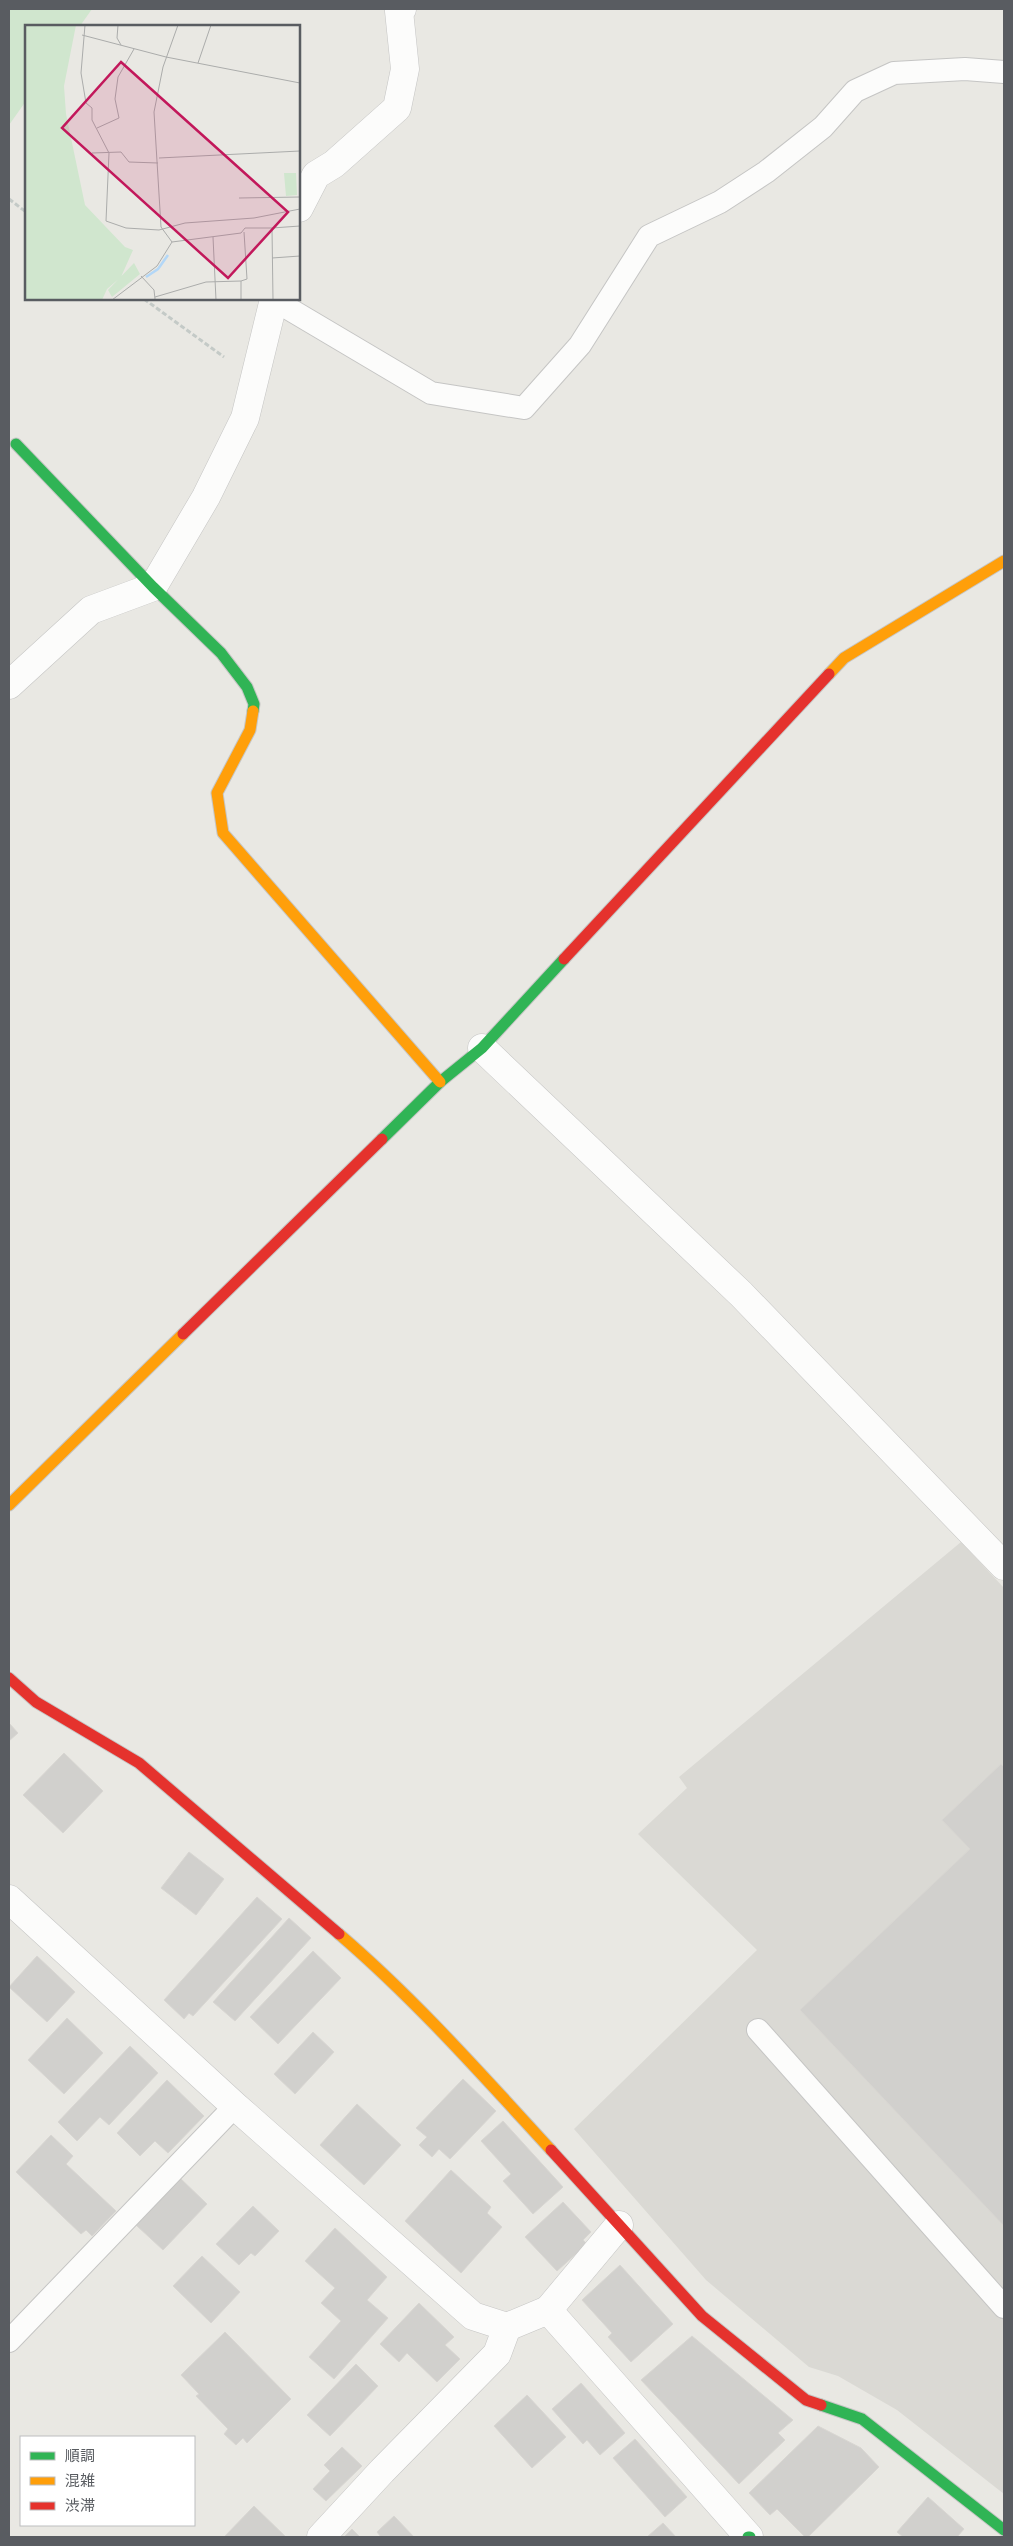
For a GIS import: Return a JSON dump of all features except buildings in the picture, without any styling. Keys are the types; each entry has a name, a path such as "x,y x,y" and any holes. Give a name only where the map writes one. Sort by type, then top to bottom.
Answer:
{"street":[{"path":"300,206 316,176 334,164 397,108 405,69 399,11 402,9"},
{"path":"9,685 91,610 153,587 206,497 245,418 274,300"},
{"path":"16,444 153,587 221,654 247,687 254,704 250,730 217,793 223,833 440,1082"},
{"path":"9,1504 440,1082 482,1048 844,658 1004,561"},
{"path":"482,1048 740,1294 1004,1566"},
{"path":"9,1678 36,1702 139,1763 371,1962 457,2047 702,2316 806,2400 862,2419 1004,2530"},
{"path":"9,1899 235,2106 473,2316 508,2327 548,2310 619,2225"},
{"path":"548,2310 749,2537"},
{"path":"321,2537 382,2471 497,2354 508,2327"}],"lane":[{"path":"274,300 431,393 524,408 580,345 649,236 720,202 766,172 823,127 854,91 894,73 965,69 1004,72"},
{"path":"758,2030 1004,2307"},
{"path":"9,2341 235,2106"}],"path":[{"path":"9,199 25,211"},
{"path":"145,300 255,380"}],"shaded area":[{"path":"961,1542 1004,1588 1004,2494 897,2410 838,2376 809,2367 706,2280 574,2129 757,1950 638,1834 687,1788 679,1777"}],"green space":[{"path":"9,9 92,9 81,25 25,25 25,102 9,125"}],"traffic: fast":[{"path":"16,444 153,587 221,653 247,687 254,704 253,711"},
{"path":"382,1139 440,1082 482,1048 564,959"},
{"path":"821,2405 862,2419 1004,2530"}],"traffic: slow":[{"path":"829,674 844,658 1004,561"},
{"path":"253,711 250,730 217,793 223,833 440,1082"},
{"path":"9,1505 183,1334"},
{"path":"339,1934 422,2012 551,2150"}],"traffic: jam":[{"path":"564,959 829,674"},
{"path":"183,1334 382,1139"},
{"path":"9,1678 36,1702 139,1763 339,1934"},
{"path":"551,2150 702,2316 806,2400 821,2405"}]}
